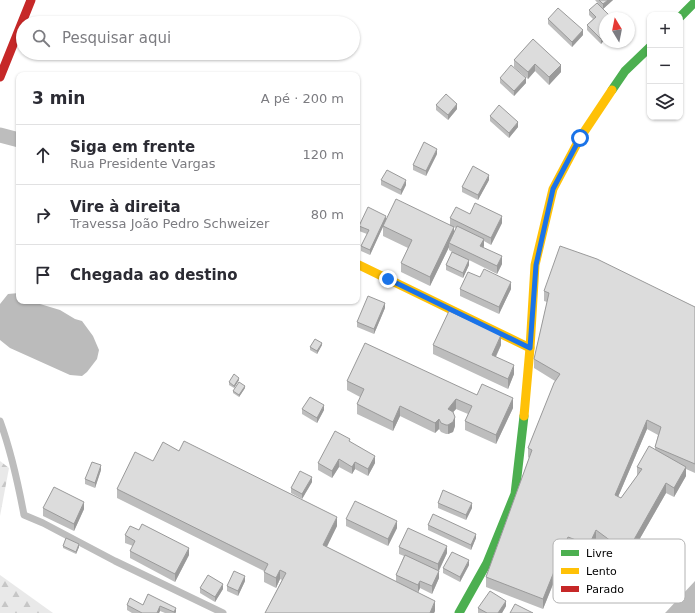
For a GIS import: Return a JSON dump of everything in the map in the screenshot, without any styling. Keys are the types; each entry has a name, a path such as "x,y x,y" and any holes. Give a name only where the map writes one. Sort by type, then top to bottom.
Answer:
{"main road":[{"path":"25,16 32,0"},
{"path":"683,14 695,2"},
{"path":"0,77 16,38"},
{"path":"460,613 486,563 515,494 523,425 536,265 553,189 580,138 625,71 649,48"},
{"path":"360,265 530,348"}],"street":[{"path":"0,135 16,139"}],"lane":[{"path":"0,421 16,471 24,515 43,523 116,562 223,613"}],"green space":[{"path":"0,461 9,468 0,516"},
{"path":"0,575 53,613 0,613"}],"shaded area":[{"path":"16,293 16,304 40,304 60,310 75,319 82,321 93,336 99,350 97,359 87,372 82,376 70,375 10,348 0,340 0,304 8,294"},
{"path":"695,581 695,613 665,613 674,603 685,603 685,592"}],"building":[{"path":"599,0 608,0 603,4"},
{"path":"597,3 606,12 599,12 599,37 587,25 596,17 589,10"},
{"path":"558,8 583,30 572,42 548,19"},
{"path":"533,39 561,65 549,77 535,64 528,72 514,60"},
{"path":"511,65 526,78 514,91 500,78"},
{"path":"446,94 457,104 448,115 436,105"},
{"path":"499,105 518,122 509,133 490,116"},
{"path":"424,142 437,149 426,171 413,165"},
{"path":"473,166 489,175 478,195 462,187"},
{"path":"387,170 406,180 401,190 381,180"},
{"path":"396,199 454,227 430,277 401,263 412,240 383,226"},
{"path":"475,203 502,216 491,238 450,218 456,207 470,214"},
{"path":"368,207 386,216 370,250 361,246 369,230 360,226"},
{"path":"457,226 484,239 480,246 502,256 497,266 449,243"},
{"path":"560,246 597,259 695,307 695,464 655,447 661,427 647,420 615,495 621,498 642,469 637,467 649,446 686,467 674,488 666,483 634,539 608,539 596,530 592,539 573,539 568,537 567,539 553,539 553,574 543,599 486,577 532,450 528,448 554,383 560,374 534,359 549,293 544,291"},
{"path":"452,252 469,260 463,273 446,265"},
{"path":"484,269 511,282 499,307 460,289 468,272 480,277"},
{"path":"368,296 385,303 374,329 357,322"},
{"path":"449,311 501,335 492,355 514,365 508,379 433,345"},
{"path":"315,339 322,343 317,351 310,347"},
{"path":"365,343 477,395 482,384 513,398 496,435 465,421 472,406 456,399 448,409 453,412 455,417 453,422 448,425 441,423 439,419 435,423 400,406 393,422 357,404 364,389 347,381"},
{"path":"234,374 239,378 234,386 229,382"},
{"path":"239,382 245,386 239,395 233,391"},
{"path":"310,397 324,405 317,418 302,409"},
{"path":"335,431 375,456 368,469 355,462 352,467 339,459 332,471 318,463"},
{"path":"184,441 337,517 323,545 435,601 430,613 265,613 286,573 280,570 276,578 264,572 268,564 117,489 135,452 153,461 163,442 179,451"},
{"path":"92,462 101,465 95,483 85,479"},
{"path":"300,471 312,477 302,494 291,488"},
{"path":"54,487 84,502 74,524 43,508"},
{"path":"443,490 472,503 466,515 438,503"},
{"path":"355,501 397,521 388,539 346,519"},
{"path":"433,514 476,534 471,545 428,525"},
{"path":"142,524 189,548 175,574 130,551 135,541 125,535 130,526 139,530"},
{"path":"408,528 447,546 438,564 399,547"},
{"path":"66,538 79,544 76,552 63,546"},
{"path":"452,552 469,560 460,577 443,568"},
{"path":"405,555 439,571 432,586 420,581 418,585 396,575"},
{"path":"234,571 245,576 238,591 227,586"},
{"path":"208,575 223,584 215,597 200,588"},
{"path":"490,591 506,601 498,613 487,613 478,608"},
{"path":"148,594 176,608 174,612 160,606 157,613 142,613 127,605 130,598 143,605"},
{"path":"515,604 533,613 510,613"}],"traffic: fast":[{"path":"683,14 695,2"},
{"path":"612,90 625,71 649,48"},
{"path":"459,613 487,563 515,494 524,416"}],"traffic: slow":[{"path":"524,416 535,265 553,189 580,138 612,90"},
{"path":"360,265 530,348"}],"traffic: jam":[{"path":"25,16 31,0"},
{"path":"0,77 16,37"}],"route":[{"path":"388,279 530,348 536,265 553,189 580,138"}]}
